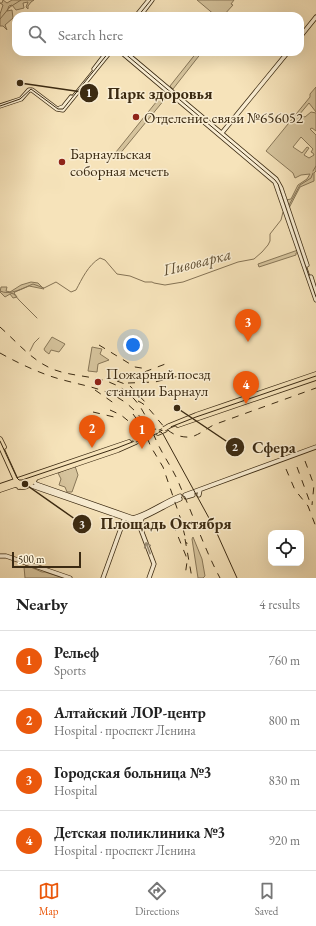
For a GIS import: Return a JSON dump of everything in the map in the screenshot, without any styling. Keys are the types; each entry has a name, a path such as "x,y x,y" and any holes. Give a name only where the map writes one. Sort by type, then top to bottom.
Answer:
{"main road":[{"path":"139,12 149,0"},
{"path":"143,12 152,0"},
{"path":"304,32 316,18"},
{"path":"61,108 104,56"},
{"path":"61,108 106,56"},
{"path":"126,56 276,179 316,293"},
{"path":"130,56 221,134"},
{"path":"221,134 285,56"},
{"path":"0,105 21,99 29,89 61,108"},
{"path":"286,208 316,300"},
{"path":"0,445 17,483 22,488 33,481 164,429 316,374"},
{"path":"266,393 316,378"},
{"path":"0,439 16,475 17,483"},
{"path":"0,486 33,481 118,450 136,441"},
{"path":"185,496 316,448"},
{"path":"33,481 133,521 180,498"},
{"path":"0,490 17,483"},
{"path":"103,578 126,517"},
{"path":"140,517 140,525 153,562 149,578"},
{"path":"0,556 6,556 70,578"}],"shaded area":[{"path":"3,0 7,3 12,0 34,0 28,6 28,9 26,7 28,2 23,3 24,8 16,10 12,5 9,6 7,11 12,10 12,19 5,25 7,30 3,26 0,26 0,14 3,5 0,3 2,3"},
{"path":"197,0 234,0 231,4 233,5 227,12 211,12"},
{"path":"194,56 199,56 173,89 170,86"},
{"path":"316,87 316,112 309,103 299,115 305,117 311,112 316,113 316,131 312,128 310,129 316,135 316,171 314,173 314,181 300,187 289,208 286,200 291,199 298,185 307,179 310,174 301,175 295,178 293,173 266,151 310,97 310,94","holes":["301,137 313,149 311,152 314,155 309,158 304,155 309,148 307,147 302,153 293,147"]},
{"path":"165,91 169,94 119,155 116,152"},
{"path":"298,250 296,255 259,267 258,264"},
{"path":"31,282 38,283 44,289 29,286 15,292 14,293 17,297 13,298 10,294 5,297 0,292 1,287 7,287 6,291 10,292 21,285"},
{"path":"52,337 65,344 59,352 51,350 49,354 44,349"},
{"path":"92,347 102,349 100,354 109,360 98,364 97,372 88,371"},
{"path":"75,466 78,475 72,492 67,492 65,487 59,485 61,479 58,473"},
{"path":"193,537 202,559 205,576 203,578 198,578 192,539"},
{"path":"26,565 42,572 63,578 25,578 24,567"}],"waterway":[{"name":"Пивоварка","path":"0,19 10,7 21,0"},
{"name":"Пивоварка","path":"313,171 316,166"},
{"name":"Пивоварка","path":"288,207 300,185 311,178 313,173"},
{"name":"Пивоварка","path":"0,291 8,293 33,284 44,288 56,282 71,292 76,290 89,268 100,258 105,260 117,274 130,276 145,282 165,285 183,282 238,262 254,259 268,245 270,241 270,234 281,220 284,211"},
{"path":"10,293 14,294 37,318"},
{"name":"Пивоварка","path":"30,351 34,343 39,338"}],"tram line":[{"path":"141,12 151,0"},
{"path":"0,106 20,99 31,89 58,109 63,109 106,56"},
{"path":"128,56 275,180 278,184 316,297"},
{"path":"0,441 17,478 22,480 117,448 196,417 316,376"},
{"path":"157,432 161,432 163,434 215,529 237,578"}],"railway":[{"path":"0,327 32,357 47,366 63,373 99,379 116,385 136,401 144,413 159,446 178,480 220,578"},
{"path":"99,345 135,367 148,369"},
{"path":"0,353 44,374 110,394 121,400 141,418"},
{"path":"118,380 131,377 168,363"},
{"path":"128,383 155,382 183,375"},
{"path":"117,381 130,386 146,403"},
{"path":"138,401 144,404 170,432 178,436 190,437 197,435 216,424 316,388"},
{"path":"95,390 118,406"},
{"path":"110,410 121,415 132,424"},
{"path":"93,412 114,417"},
{"path":"133,414 143,428 151,447 163,467 180,517 187,544"},
{"path":"305,461 314,485 312,505"},
{"path":"297,467 311,505"},
{"path":"286,469 295,490 308,506 316,527"},
{"path":"173,524 186,556 187,562 185,576"},
{"path":"185,539 192,578"}],"place":[{"name":"Парк здоровья","path":"20,83"},
{"name":"Отделение связи №656052","path":"136,117"},
{"name":"Барнаульская соборная мечеть","path":"62,162"},
{"name":"Городская больница №3","path":"248,342"},
{"name":"Пожарный поезд станции Барнаул","path":"98,382"},
{"name":"Детская поликлиника №3","path":"246,404"},
{"name":"Сфера","path":"177,408"},
{"name":"Алтайский ЛОР-центр","path":"92,448"},
{"name":"Рельеф","path":"142,449"},
{"name":"Площадь Октября","path":"25,484"}]}
